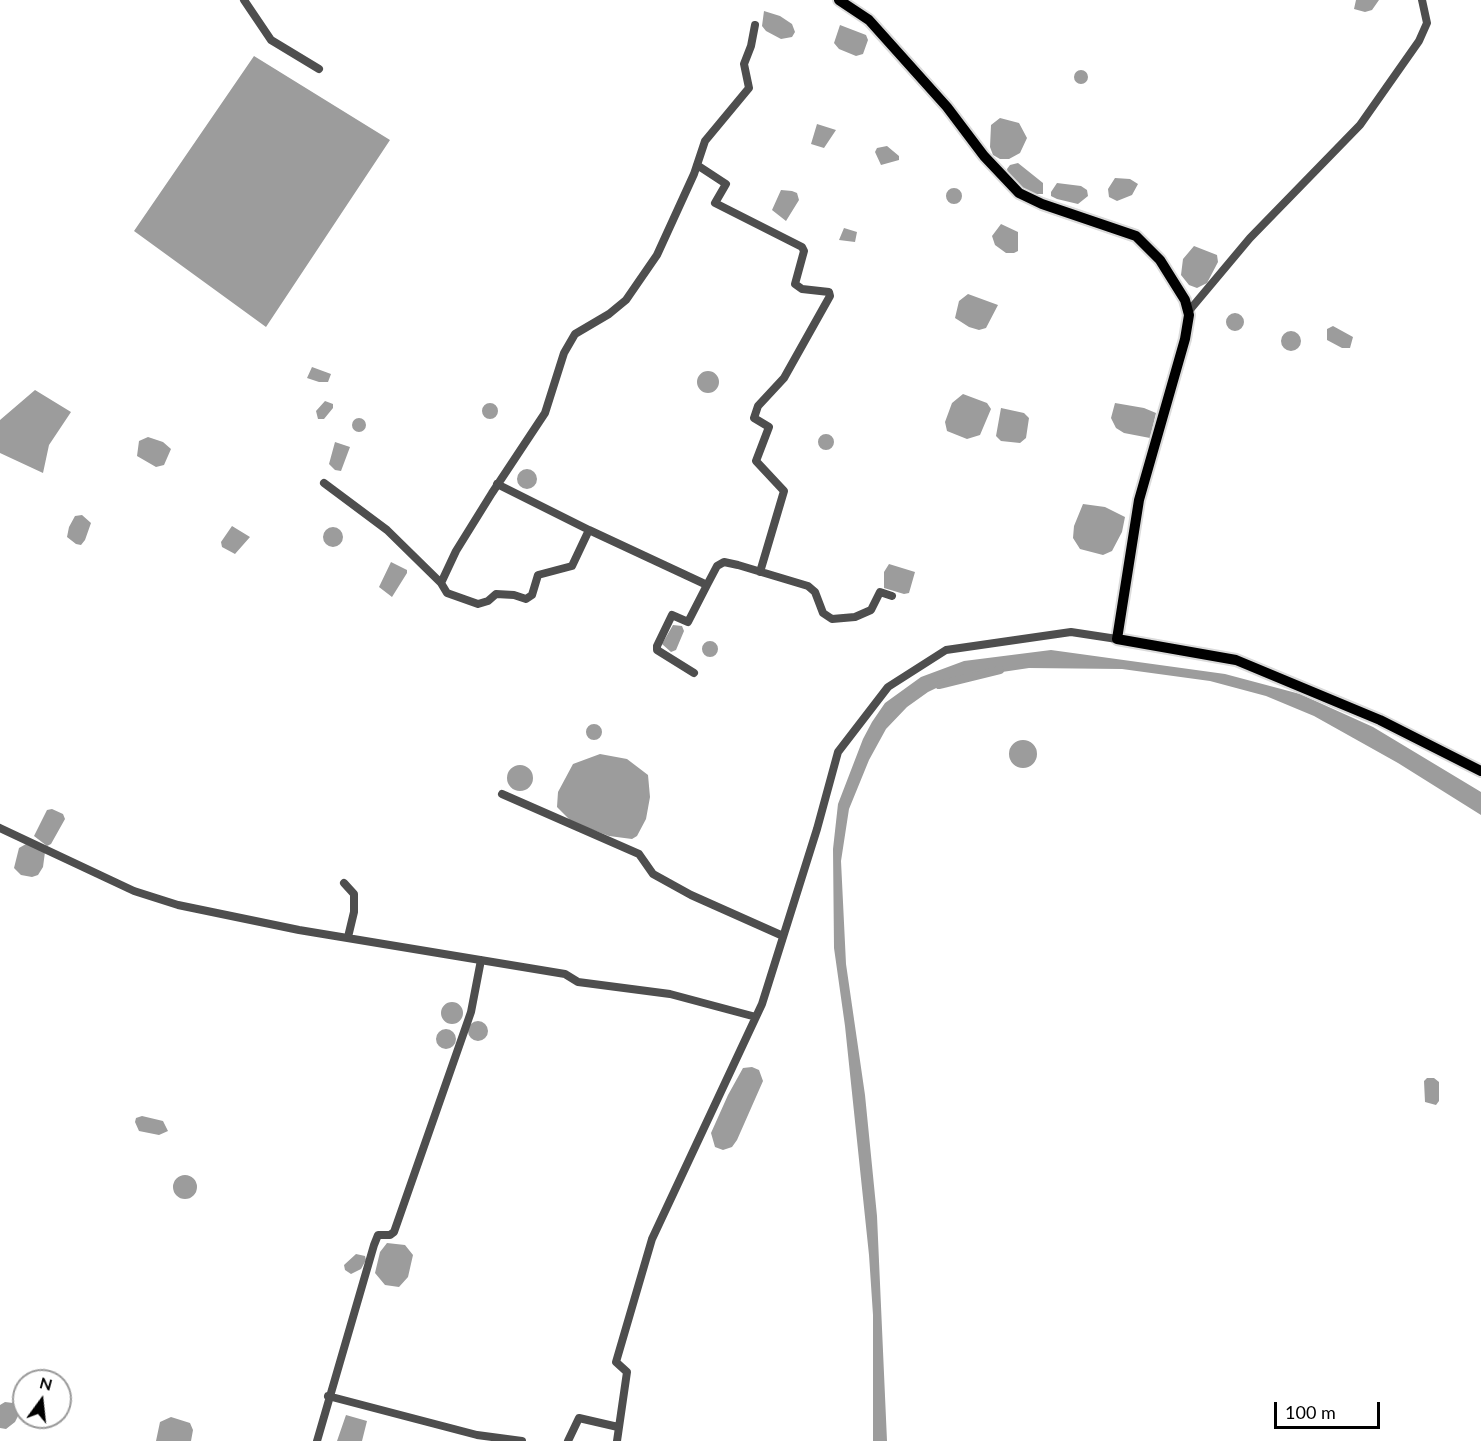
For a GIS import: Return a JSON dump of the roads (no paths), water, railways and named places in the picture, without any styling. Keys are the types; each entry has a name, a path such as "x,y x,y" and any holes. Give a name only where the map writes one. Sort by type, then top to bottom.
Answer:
{"main road":[{"path":"839,0 870,20 947,107 984,156 1019,193 1042,204 1136,236 1160,260 1185,300 1188,312 1179,365 1139,500 1117,639 1236,660 1380,720 1481,771"}],"street":[{"path":"244,0 271,40 320,69"},
{"path":"1188,312 1250,238 1360,125 1419,41 1427,23 1422,0"},
{"path":"441,583 456,551 497,484 545,413 564,353 575,334 609,314 626,300 648,270 697,165 705,141 749,88 744,64 751,46 755,25"},
{"path":"697,165 726,184 715,203 802,247 804,251 795,284 802,289 828,292 830,296 784,378 758,406 754,418 770,427 756,461 784,491 759,572"},
{"path":"324,483 387,530 441,583 447,592 478,604 496,594 514,595 526,599 532,595 538,575 572,566 589,530"},
{"path":"497,484 707,585"},
{"path":"694,673 657,650 657,646 672,615 688,622 717,566 724,562 808,586 815,592 823,613 832,619 855,617 871,610 880,592 892,596"},
{"path":"617,1441 627,1372 616,1362 652,1239 756,1017 783,936 838,752 888,687 946,650 1071,632 1117,639"},
{"path":"502,794 639,854 653,874 691,895 783,936"},
{"path":"0,828 134,891 178,905 565,974 578,982 670,994 756,1017"},
{"path":"344,883 354,894 354,912 348,937"},
{"path":"317,1441 359,1287 378,1235 390,1235 394,1232 471,1012 481,960"},
{"path":"328,1396 477,1435 522,1441"},
{"path":"568,1441 579,1418 618,1427"}],"waterway":[{"path":"939,685 1000,670"}]}
